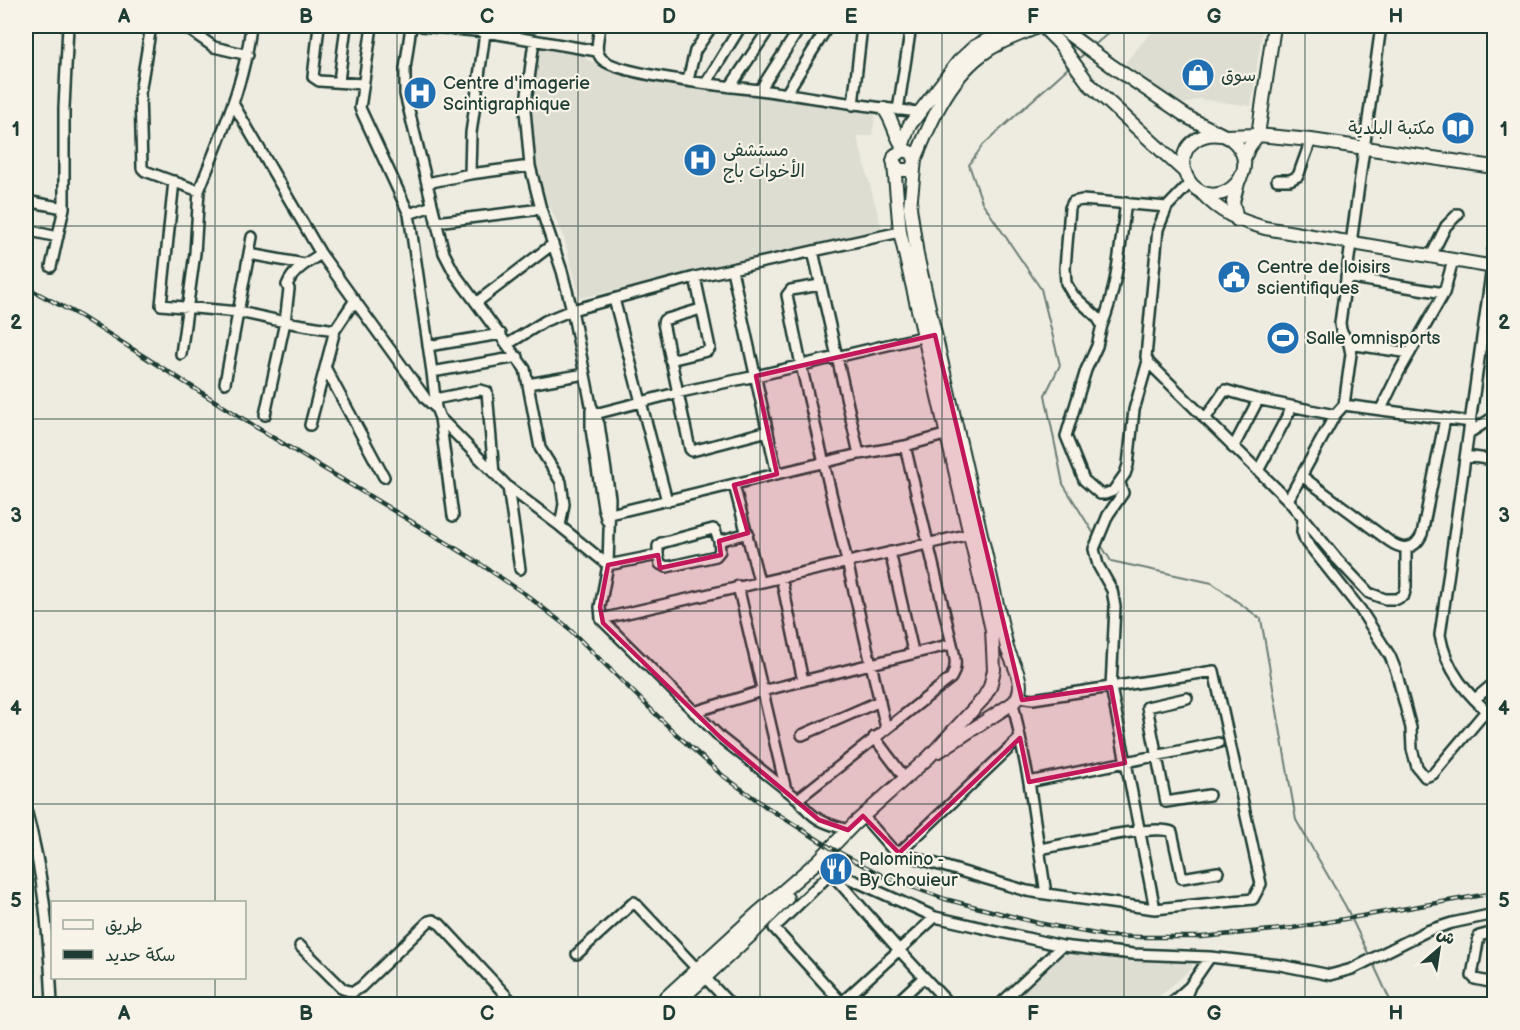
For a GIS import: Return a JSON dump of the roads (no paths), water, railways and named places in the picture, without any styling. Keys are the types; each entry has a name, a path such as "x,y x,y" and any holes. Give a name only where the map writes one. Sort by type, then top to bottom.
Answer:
{"main road":[{"path":"929,757 1014,701 1021,689 1007,648 930,335 900,232 895,155 901,147 909,126 959,61 974,47 1012,26"},
{"path":"1237,220 1233,202 1243,171 1244,159 1258,135 1274,26"},
{"path":"766,920 848,830 929,757 983,699 990,687 994,670 992,630 948,434 910,207 915,163 940,105 961,76 981,55 1004,41 1040,27 1060,44 1089,84 1213,204 1237,220 1265,228 1350,244 1493,267 1494,250"},
{"path":"1060,27 1112,66 1182,113 1223,135 1239,147 1244,159"},
{"path":"884,109 890,117 901,147 909,150 915,163"},
{"path":"1182,113 1191,143"},
{"path":"1187,178 1185,154 1191,143 1202,136 1223,135 1258,135 1311,140 1494,167"},
{"path":"894,164 902,171 909,170 915,163"},
{"path":"1201,191 1221,193 1228,191 1238,182"},
{"path":"994,670 1006,671 1018,676"},
{"path":"990,687 1000,698 1014,701"},
{"path":"659,1005 766,920 853,834 864,817"},
{"path":"676,1005 700,974"}],"street":[{"path":"51,267 64,208 64,108 68,26"},
{"path":"151,26 140,93 142,167 145,171 199,191"},
{"path":"184,26 214,47 248,55"},
{"path":"181,354 195,253 199,191 234,105 248,55 251,26"},
{"path":"319,26 313,77 319,81 363,84"},
{"path":"339,81 346,26"},
{"path":"372,26 361,113 409,214 453,516"},
{"path":"411,26 405,69 405,94 444,253 451,268 525,369 540,448 561,482 564,504 560,526"},
{"path":"422,26 486,29 534,41 597,51"},
{"path":"600,26 597,51 601,58 612,65 730,87 919,112"},
{"path":"688,80 695,51 712,26"},
{"path":"706,83 741,26"},
{"path":"730,87 771,26"},
{"path":"760,90 801,26"},
{"path":"786,94 828,26"},
{"path":"853,105 862,26"},
{"path":"898,110 911,26"},
{"path":"1288,500 1335,415 1344,405 1351,354 1349,344 1341,330 1341,323 1381,26"},
{"path":"470,174 471,133 486,29"},
{"path":"534,41 525,110 530,166 572,310 592,411 605,457 610,498 608,565 600,607 602,619 743,758 798,799 807,812 819,820 848,830"},
{"path":"234,105 321,254 426,399 437,408 508,487 608,565"},
{"path":"1276,180 1290,180 1298,176 1311,140"},
{"path":"427,183 470,174 530,166"},
{"path":"1126,202 1112,298 1097,346 1086,370 1066,436 1084,480 1100,494 1108,493 1120,483 1128,465 1134,410 1148,360 1146,349 1158,229 1167,207 1187,178"},
{"path":"174,181 161,305 239,312 335,330"},
{"path":"1102,325 1097,317 1073,295 1066,283 1065,268 1073,202 1078,200 1126,202 1167,207"},
{"path":"26,201 64,208"},
{"path":"409,214 432,206"},
{"path":"436,222 541,209"},
{"path":"1431,256 1446,226 1458,214"},
{"path":"26,230 58,237"},
{"path":"508,344 545,321 572,310 614,298 900,232"},
{"path":"225,383 252,237"},
{"path":"477,302 553,244"},
{"path":"813,251 859,454"},
{"path":"249,254 304,264"},
{"path":"265,415 285,322 289,289 286,285 304,264 321,254"},
{"path":"1381,409 1444,293 1453,260"},
{"path":"1303,518 1301,529 1305,540 1360,609 1390,656 1411,728 1412,749 1417,766 1425,777 1433,774 1490,714 1453,675 1442,648 1440,634 1493,267"},
{"path":"732,270 777,474"},
{"path":"1346,277 1444,293"},
{"path":"670,360 710,349 695,278"},
{"path":"820,285 791,290 788,293 801,364 886,728"},
{"path":"614,298 667,501"},
{"path":"310,425 335,330 354,300"},
{"path":"701,309 663,321 676,393 691,451 768,431"},
{"path":"428,346 501,334"},
{"path":"592,411 756,376 930,335"},
{"path":"1349,344 1410,353"},
{"path":"432,372 518,357"},
{"path":"1148,360 1233,448 1288,500 1369,593 1377,597 1397,599 1404,595 1406,549"},
{"path":"326,369 384,477"},
{"path":"528,384 585,374"},
{"path":"437,408 480,390 487,392 494,474"},
{"path":"1205,419 1225,390 1258,400 1335,415"},
{"path":"1233,448 1258,400"},
{"path":"1344,405 1471,422"},
{"path":"1258,471 1292,407"},
{"path":"1469,433 1494,417"},
{"path":"1302,477 1389,542 1406,549 1417,542 1422,534 1445,419"},
{"path":"608,517 948,434"},
{"path":"798,799 951,678 957,665 905,446"},
{"path":"1466,456 1494,460"},
{"path":"1120,483 1123,493 1108,515 1094,549 1098,566 1112,590 1114,607 1111,687 1155,909"},
{"path":"734,485 759,581"},
{"path":"508,487 520,569"},
{"path":"713,528 719,540 720,551 716,556 667,567 660,564 658,545 661,543 713,528"},
{"path":"719,540 748,533"},
{"path":"602,619 970,534"},
{"path":"890,552 912,647"},
{"path":"608,565 658,555"},
{"path":"781,577 803,681"},
{"path":"738,586 786,790"},
{"path":"694,712 762,691 952,644"},
{"path":"864,817 891,849 899,853 1027,891 1046,894 1155,909 1252,899 1261,884 1214,671 1014,701 1046,894"},
{"path":"1475,699 1494,683"},
{"path":"1186,698 1147,707 1166,802 1209,795"},
{"path":"802,735 880,701"},
{"path":"874,737 905,778"},
{"path":"899,853 1020,738"},
{"path":"1029,782 1218,742"},
{"path":"26,810 36,847 44,896 52,1005"},
{"path":"1040,849 1140,831 1166,829 1172,832 1182,878 1218,872"},
{"path":"823,864 949,1005"},
{"path":"935,917 841,1004 766,920 826,878 832,875 844,876 935,917 1062,946 1133,954 1210,957 1330,975 1352,969 1427,931 1494,914"},
{"path":"577,954 634,902 730,1005"},
{"path":"300,946 336,983 343,989 353,992 361,987 429,921 433,920 440,924 514,1005"},
{"path":"1494,932 1479,936 1472,976 1475,979 1494,983"},
{"path":"1000,1005 1062,946"},
{"path":"1170,1005 1190,986 1210,957"},
{"path":"897,1004 923,978"},
{"path":"1183,1005 1190,986"},
{"path":"26,998 28,1005"}],"waterway":[{"path":"1092,47 1117,26"},
{"path":"1076,61 1085,53"},
{"path":"1069,67 983,145 969,165 982,202 1041,289 1060,365 1045,395 1063,484 1094,534"},
{"path":"1101,545 1111,561 1212,583 1261,619 1296,820 1346,907 1369,955"},
{"path":"1372,961 1390,1000 1389,1004"}],"railway":[{"path":"26,287 80,316 267,434 470,557 525,594 565,625 677,735 722,775 765,806 831,848 885,877 945,899 1038,923 1106,936 1141,937 1202,937 1293,928 1494,893"}],"place":[{"name":"سوق","path":"1198,75"},
{"name":"Centre d'imagerie Scintigraphique","path":"420,93"},
{"name":"مكتبة البلدية","path":"1458,128"},
{"name":"مستشفى الأخوات باج","path":"700,160"},
{"name":"Centre de loisirs scientifiques","path":"1234,277"},
{"name":"Salle omnisports","path":"1283,338"},
{"name":"Palomino - By Chouieur","path":"836,869"}]}
